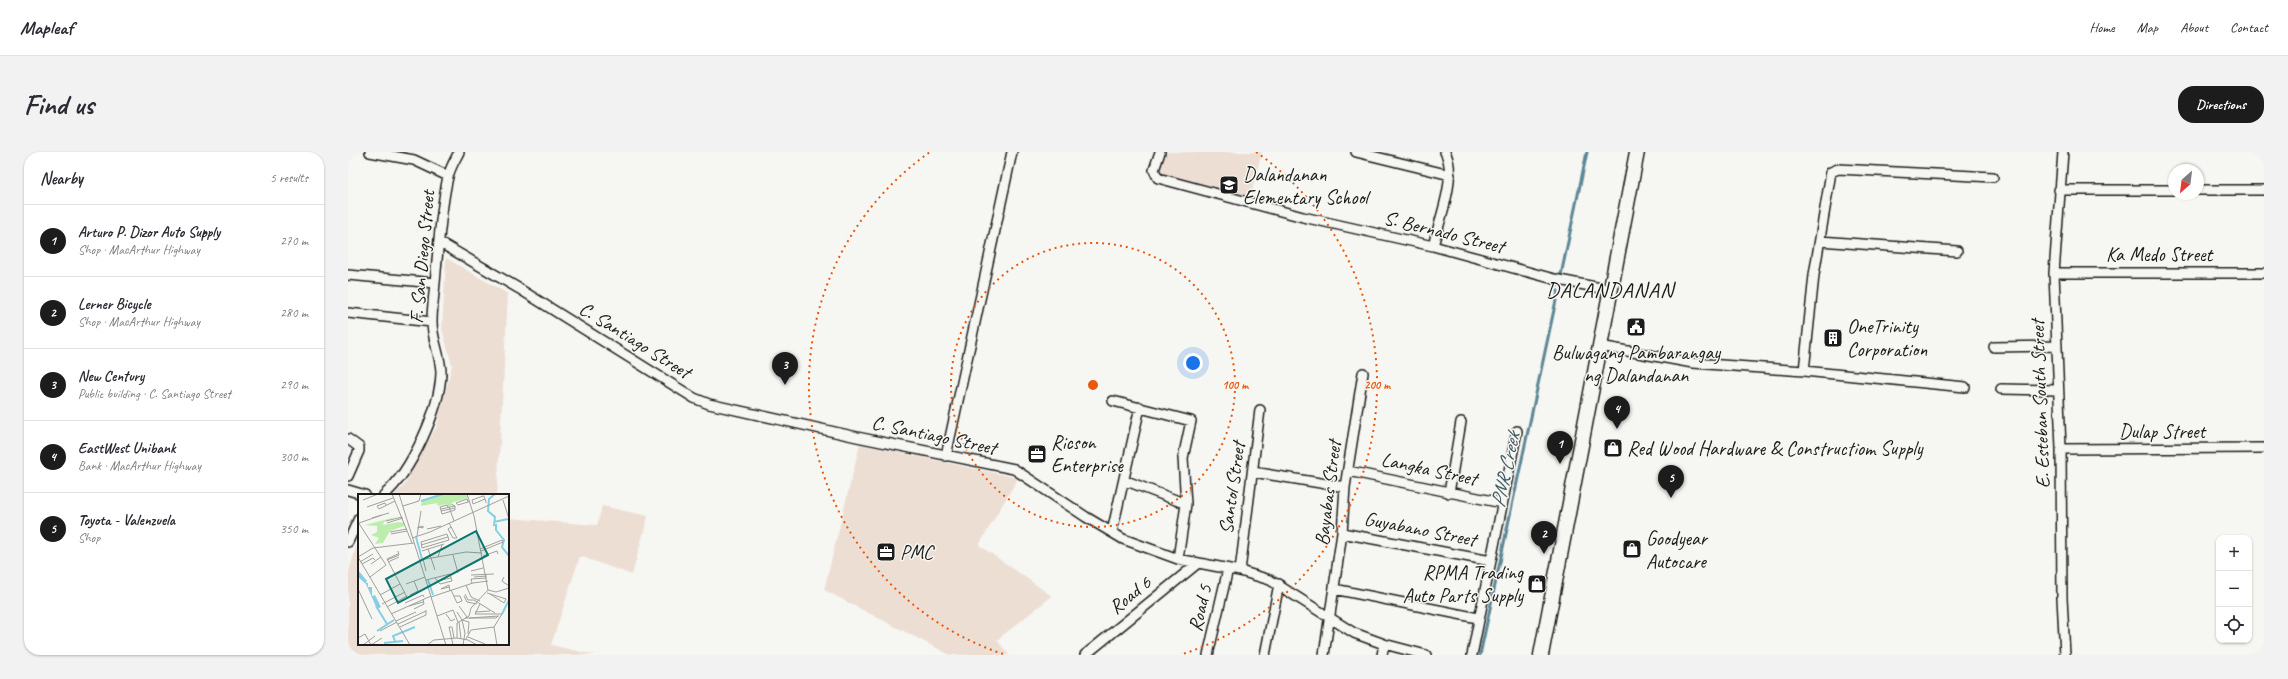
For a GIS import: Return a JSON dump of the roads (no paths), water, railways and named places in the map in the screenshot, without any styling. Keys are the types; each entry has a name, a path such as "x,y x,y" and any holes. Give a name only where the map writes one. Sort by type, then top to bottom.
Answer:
{"highway":[{"path":"1541,655 1637,152"}],"street":[{"path":"370,152 414,160 448,176"},
{"name":"F. San Diego Street","path":"385,494 401,477 417,449 431,414 441,373 434,342 432,322 435,283 448,176 459,152"},
{"path":"946,456 1012,152"},
{"name":"S. Bernado Street","path":"1160,152 1154,170 1158,178 1303,217 1433,246 1554,279 1611,290"},
{"path":"1356,152 1450,175"},
{"path":"1433,246 1450,175 1448,158 1444,152"},
{"name":"E. Esteban South Street","path":"2063,152 2054,273 2061,449 2062,598 2065,655"},
{"path":"1804,371 1820,241 1831,172 1838,169 1993,177"},
{"path":"2059,190 2168,190"},
{"path":"2204,190 2264,190"},
{"path":"1820,241 1957,251"},
{"name":"C. Santiago Street","path":"439,242 694,398 709,404 946,456 1014,469 1112,532 1147,549 1178,559 1240,571 1279,584 1354,633 1384,644 1426,655"},
{"name":"Ka Medo Street","path":"2054,273 2264,273"},
{"path":"348,275 435,283"},
{"path":"348,313 432,322"},
{"path":"1600,346 1693,363 1804,371 1965,387"},
{"path":"1994,347 2057,346"},
{"name":"Bayabas Street","path":"1324,655 1331,618 1342,533 1345,487 1363,373"},
{"path":"2001,389 2058,390"},
{"path":"1113,401 1191,420 1183,458 1186,504 1178,559"},
{"path":"1112,532 1140,407"},
{"name":"Santol Street","path":"1240,571 1260,410"},
{"path":"1449,493 1461,422"},
{"path":"1472,655 1478,618 1517,431"},
{"path":"348,439 359,447 359,451 348,476"},
{"name":"Dulap Street","path":"2061,449 2264,448"},
{"name":"Langka Street","path":"1348,471 1502,503"},
{"path":"1253,472 1345,487"},
{"path":"1124,480 1186,504"},
{"path":"348,490 362,494"},
{"path":"348,542 358,520"},
{"name":"Guyabano Street","path":"1342,533 1491,561"},
{"name":"Road 6","path":"1085,655 1198,563"},
{"name":"Road 5","path":"1208,655 1228,569"},
{"path":"1265,655 1279,584"},
{"path":"1334,588 1478,618"},
{"path":"1382,655 1384,644"}],"waterway":[{"name":"PNR Creek","path":"1561,275 1587,152"},
{"name":"PNR Creek","path":"1480,655 1558,291"}],"place":[{"name":"Dalandanan Elementary School","path":"1229,185"},
{"name":"Bulwagang Pambarangay ng Dalandanan","path":"1636,327"},
{"name":"OneTrinity Corporation","path":"1833,338"},
{"name":"New Century","path":"785,385"},
{"name":"EastWest Unibank","path":"1617,429"},
{"name":"Red Wood Hardware & Constructiom Supply","path":"1613,448"},
{"name":"Ricson Enterprise","path":"1037,454"},
{"name":"Arturo P. Dizor Auto Supply","path":"1560,464"},
{"name":"Toyota - Valenzuela","path":"1671,498"},
{"name":"Goodyear Autocare","path":"1632,549"},
{"name":"PMC","path":"886,552"},
{"name":"Lerner Bicycle","path":"1544,554"},
{"name":"RPMA Trading Auto Parts Supply","path":"1537,584"}],"district":[{"name":"DALANDANAN","path":"1610,290"}]}
